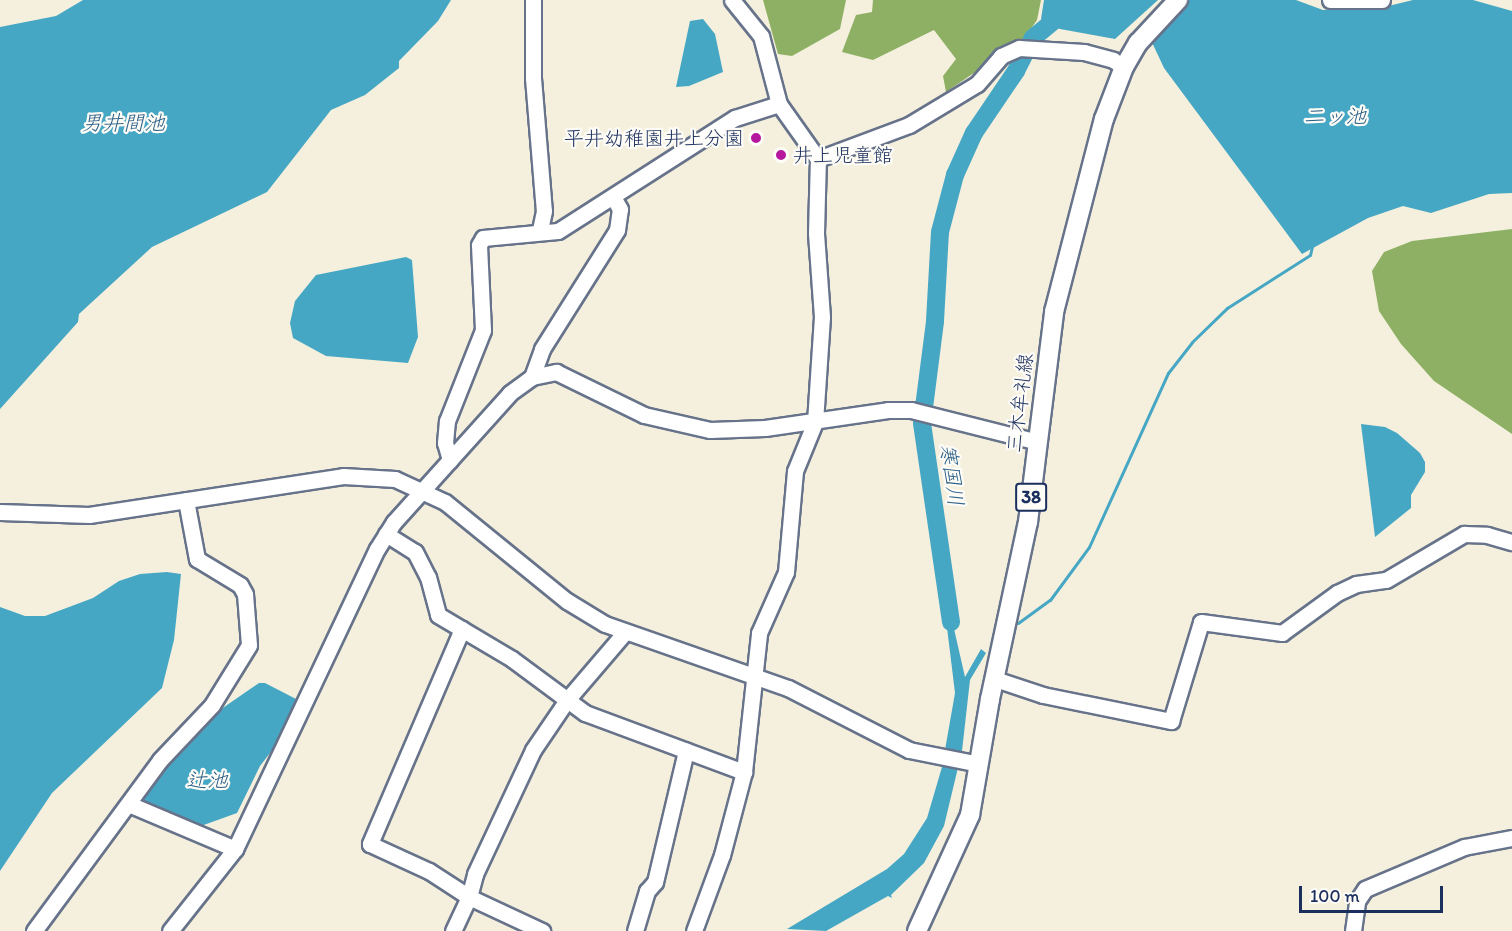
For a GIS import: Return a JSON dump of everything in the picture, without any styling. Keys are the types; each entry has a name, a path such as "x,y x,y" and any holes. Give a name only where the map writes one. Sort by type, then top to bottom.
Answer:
{"main road":[{"name":"三木牟礼線","path":"917,931 959,844 970,815 971,763 995,679 1028,522 1054,312 1104,119 1127,62 1178,0"}],"street":[{"path":"533,0 533,78 544,211 540,230"},
{"path":"694,931 722,855 744,772 752,675 759,633 786,572 795,471 815,422 822,317 816,233 818,159 779,104 761,36 732,0"},
{"path":"1330,0 1382,0"},
{"path":"818,159 909,124 977,84 1001,56 1019,48 1084,52 1127,62"},
{"path":"450,460 445,443 449,414 483,330 479,245 483,238 540,230 558,231 735,118 779,104"},
{"path":"532,377 542,349 617,230 620,209 613,197"},
{"path":"170,931 235,849 386,534 510,393 532,377 556,372 644,415 687,427 740,430 815,422 888,410 911,410 1038,442"},
{"path":"0,512 89,514 343,476 372,475 424,489 567,602 625,632 752,675 814,700 882,739 938,758 971,763"},
{"path":"34,931 131,805 160,760 212,705 249,645 244,594 240,585 196,559 186,500"},
{"path":"386,534 415,552 428,577 438,615 512,659 594,717 744,772"},
{"path":"995,679 1043,695 1171,721 1201,622 1282,633 1337,593 1356,584 1386,580 1457,536 1487,534 1512,542"},
{"path":"462,629 370,844 429,870 469,897 542,931"},
{"path":"453,931 469,897 475,874 533,750 567,700 625,632"},
{"path":"635,931 647,891 655,882 686,751"},
{"path":"131,805 235,849"},
{"path":"1353,931 1357,901 1365,889 1464,847 1512,838"}],"green space":[{"path":"763,0 846,0 840,29 792,56 778,54"},
{"path":"873,0 1041,0 1037,20 1022,42 1001,46 984,66 946,92 943,76 956,59 934,30 873,60 842,52 856,15 872,12"},
{"path":"1512,229 1512,434 1434,381 1401,344 1379,311 1372,271 1384,252 1412,241"}],"water":[{"name":"男井間池","path":"83,0 451,0 438,21 399,61 399,68 365,95 331,110 267,192 152,247 79,314 78,322 0,409 0,27 56,16"},
{"path":"1044,0 1158,0 1115,39 1060,29 1041,19"},
{"name":"二ッ池","path":"1182,0 1296,0 1323,10 1380,8 1413,0 1473,0 1512,11 1512,193 1489,194 1431,213 1403,206 1368,218 1302,254 1164,68 1149,36"},
{"path":"703,19 715,34 723,72 689,86 676,87 690,21"},
{"path":"406,257 412,260 418,337 408,363 326,356 293,338 290,323 295,301 316,275"},
{"path":"1361,424 1385,427 1397,433 1420,453 1425,462 1425,472 1411,495 1411,508 1375,537"},
{"path":"167,572 181,574 174,640 162,688 52,793 0,871 0,607 25,616 45,616 93,598 119,581 140,574"},
{"path":"947,598 965,677 981,649 986,653 970,680 962,751 944,826 924,863 891,895 892,898 888,896 826,931 787,929 887,869 904,854 927,818 942,767 955,693 944,603"},
{"name":"辻池","path":"259,683 265,683 298,700 280,740 260,766 237,813 201,826 145,803 144,799 169,759 214,714"}],"waterway":[{"name":"寒国川","path":"951,622 922,423 935,321 940,232 955,175 974,133 1016,71 1033,38 1079,0"},
{"path":"1018,623 1050,600 1089,547 1168,373 1192,342 1227,308 1310,255 1312,246"}],"place":[{"name":"平井幼稚園井上分園","path":"756,138"},
{"name":"井上児童館","path":"781,155"}]}
